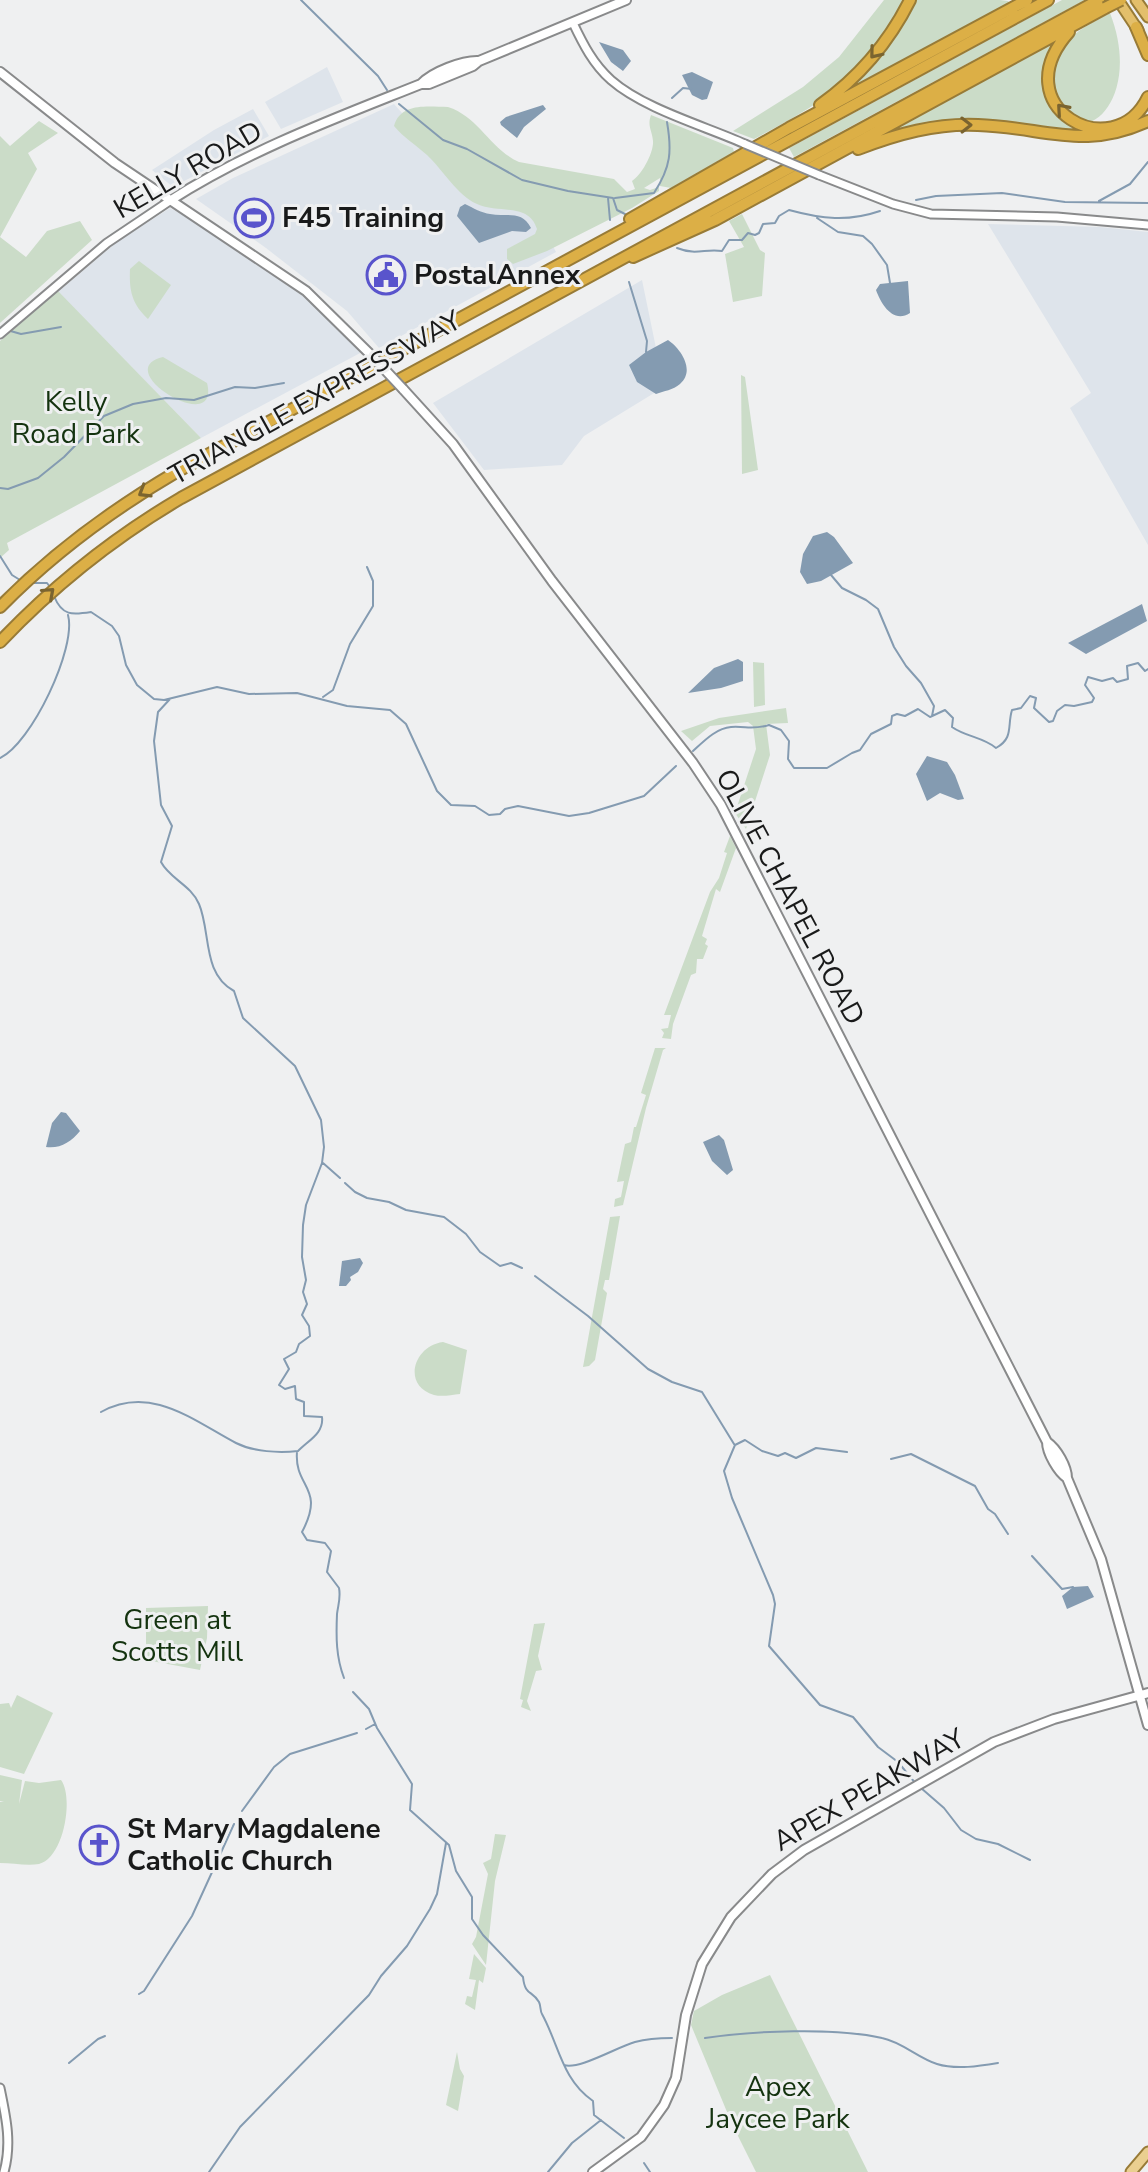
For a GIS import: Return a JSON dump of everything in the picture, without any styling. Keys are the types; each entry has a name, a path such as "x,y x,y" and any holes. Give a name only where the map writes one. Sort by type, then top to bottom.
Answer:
{"highway":[{"path":"789,128 861,70 893,31 910,0"},
{"path":"586,249 595,240 677,190 1027,0"},
{"name":"TRIANGLE EXPRESSWAY","path":"0,607 49,560 94,525 178,471 1048,0"},
{"path":"613,264 646,254 826,160 1074,25 1102,4 1119,0 1148,44"},
{"path":"1136,0 1148,17"},
{"name":"TRIANGLE EXPRESSWAY","path":"0,642 44,598 103,548 181,498 1102,4"},
{"path":"1074,25 1053,50 1047,70 1051,96 1062,112 1078,124 1112,127 1131,119 1148,97"},
{"path":"1136,27 1148,55"},
{"path":"826,160 889,137 940,126 993,125 1084,138 1117,133 1148,121"}],"main road":[{"name":"KELLY ROAD","path":"171,200 280,142 421,84 429,84 462,71 479,61 626,0"},
{"name":"OLIVE CHAPEL ROAD","path":"0,72 84,140 262,260 325,308 453,444 511,526 693,763 721,805 1047,1442 1062,1464 1101,1559 1144,1694 1148,1725"},
{"path":"189,188 186,199 190,212"},
{"name":"APEX PEAKWAY","path":"593,2172 641,2137 664,2105 676,2078 686,2015 702,1964 731,1917 772,1874 804,1850 994,1742 1054,1719 1144,1694"},
{"path":"1131,2172 1148,2152"}],"street":[{"path":"573,23 594,62 624,90 745,144 893,204 931,214 1057,217 1148,225"},
{"name":"KELLY ROAD","path":"0,334 107,243 171,200"},
{"path":"0,2088 9,2135 4,2172"}],"shaded area":[{"path":"327,67 343,102 281,129 265,102"},
{"path":"394,104 525,208 543,227 556,252 379,348 347,311 196,199 233,178"},
{"path":"253,109 269,136 173,187 152,170 214,130"},
{"path":"170,208 203,226 303,296 362,352 201,438 58,292 117,242"},
{"path":"988,224 1100,227 1148,232 1148,545 1070,408 1091,393"},
{"path":"642,280 664,387 584,436 562,465 484,470 433,403"}],"green space":[{"path":"884,0 907,0 873,52 848,79 803,112 754,139 733,131 803,87 839,57"},
{"path":"914,0 1000,0 1010,3 994,15 834,101"},
{"path":"1062,0 1085,0 794,157 789,148"},
{"path":"1110,13 1119,48 1119,77 1112,100 1100,116 1086,123 1072,121 1060,108 1053,83 1055,59 1068,40"},
{"path":"1056,38 1045,67 1050,99 1096,134 1002,124 888,134 887,132"},
{"path":"448,107 468,118 500,149 519,162 614,179 627,192 635,189 632,181 643,169 651,152 651,115 733,148 734,152 671,188 660,186 660,178 644,188 659,187 659,191 632,208 547,251 513,264 507,259 507,249 535,234 537,229 533,221 520,212 485,207 470,200 394,126 409,109"},
{"path":"39,121 58,133 28,153 37,169 0,237 0,136 10,146"},
{"path":"742,214 760,250 765,253 762,296 733,302 725,254 744,247 729,221"},
{"path":"80,221 92,240 0,323 0,237 26,257 47,231"},
{"path":"139,261 171,285 148,319 138,308 131,291 130,269"},
{"name":"Kelly Road Park","path":"58,291 201,438 7,543 9,550 0,558 0,341"},
{"path":"163,357 207,383 207,398 198,404 185,402 170,396 156,385 149,374 150,364"},
{"path":"741,375 745,377 758,470 742,474"},
{"path":"753,662 764,663 765,705 754,707"},
{"path":"786,708 788,723 766,724 770,755 746,829 735,813 756,749 753,726 748,722 710,726 692,741 681,731 719,718"},
{"path":"730,836 736,848 720,892 716,889 702,936 707,939 705,944 708,946 703,959 697,959 696,973 691,975 673,1024 671,1039 662,1038 664,1033 661,1029 668,1028 671,1015 664,1015 710,892 719,878"},
{"path":"655,1048 666,1048 646,1108 623,1205 614,1207 615,1199 621,1197 624,1181 617,1182 625,1144 631,1142 646,1095 641,1093"},
{"path":"620,1216 609,1280 605,1280 603,1289 607,1293 595,1360 583,1367 610,1217"},
{"path":"443,1342 467,1350 460,1394 434,1395 424,1390 415,1375 415,1367 424,1351"},
{"name":"Green at Scotts Mill","path":"208,1606 207,1638 200,1670 146,1660 146,1608"},
{"path":"545,1623 538,1656 542,1670 536,1671 527,1701 531,1711 521,1707 523,1700 520,1699 534,1624"},
{"path":"17,1695 53,1713 24,1774 0,1767 0,1704 9,1703 11,1708"},
{"path":"0,1775 22,1780 19,1804 25,1781 61,1780 65,1788 66,1812 60,1839 55,1851 39,1864 0,1863 0,1802 4,1802 0,1801"},
{"path":"495,1834 506,1835 495,1881 486,1965 472,1944 488,1874 483,1863 491,1859"},
{"path":"474,1954 486,1968 483,1983 479,1980 475,2010 465,2004 467,1996 472,1997 476,1980 469,1979"},
{"name":"Apex Jaycee Park","path":"770,1975 868,2172 756,2172 732,2124 691,2025 694,2011 722,1995"},
{"path":"457,2052 464,2076 458,2111 446,2105"}],"water":[{"path":"599,42 623,50 631,61 623,71 611,62"},
{"path":"692,72 713,82 707,99 692,95 682,75"},
{"path":"543,105 546,109 524,127 517,138 501,125 500,122 506,117"},
{"path":"465,204 487,213 519,216 531,228 526,232 512,231 479,243 457,216 460,207"},
{"path":"908,281 910,313 898,316 888,311 876,290 880,284"},
{"path":"668,340 681,354 687,372 677,386 656,394 637,382 629,365"},
{"path":"827,532 853,563 821,581 807,584 800,572 803,554 813,536"},
{"path":"1142,604 1147,621 1086,654 1068,643"},
{"path":"738,659 743,662 743,681 688,693 714,668"},
{"path":"927,756 947,762 964,799 958,800 940,793 927,801 916,774"},
{"path":"61,1112 66,1113 80,1131 65,1144 46,1147 52,1123"},
{"path":"719,1135 724,1140 733,1170 727,1175 712,1161 703,1142"},
{"path":"360,1258 363,1263 358,1272 350,1277 346,1286 339,1286 342,1261"},
{"path":"1088,1586 1094,1597 1067,1609 1062,1596 1073,1587"}],"waterway":[{"path":"301,0 378,76 387,90"},
{"path":"672,98 683,88 692,89"},
{"path":"399,104 443,140 467,149 522,180 613,198 617,210 625,214"},
{"path":"615,198 654,193 669,159 667,122"},
{"path":"1099,201 1130,184 1148,162"},
{"path":"916,200 1002,193 1065,202 1148,203"},
{"path":"608,198 610,220"},
{"path":"677,248 722,251 729,240 742,240 748,233 755,235 763,224 775,223 779,216 789,210 835,218 880,211"},
{"path":"817,218 838,232 863,236 872,244 887,265 890,283"},
{"path":"629,282 647,341 646,352"},
{"path":"7,330 21,334 61,327"},
{"path":"0,488 8,489 38,478 64,457 104,416 133,404 166,398 194,400 235,387 255,388 284,383"},
{"path":"0,556 12,575 20,580"},
{"path":"323,697 333,690 350,644 373,606 373,581 367,567"},
{"path":"831,575 842,588 878,609 894,647 934,706 932,716"},
{"path":"30,583 47,583 50,587"},
{"path":"54,596 64,611 73,614 91,612 112,626 119,636 126,665 137,685 154,699 164,700 217,687 249,694 297,693 347,706 390,710 406,724 437,791 451,805 475,806 489,815 518,806 569,816 589,813 644,796 676,766"},
{"path":"0,758 25,734 49,694 66,649 68,615"},
{"path":"693,751 725,728 769,725 781,730 789,741 788,759 794,768 827,768 860,750 871,734 891,724 892,716 905,716 918,709 930,717 945,710 953,718 952,727 996,748 1008,736 1012,710 1021,708 1030,696 1036,698 1034,708 1049,722 1065,705 1092,702 1094,698 1085,685 1088,677 1102,681 1113,678 1117,682 1128,679 1127,666 1138,663 1145,671 1148,669"},
{"path":"101,1412 119,1404 155,1404 188,1416 243,1446 275,1452 298,1451 315,1436 322,1423 322,1417 304,1416 304,1402 296,1399 295,1386 285,1389 279,1385 289,1369 284,1359 296,1352 299,1344 310,1336 309,1326 302,1315 307,1304 303,1292 306,1280 302,1257 303,1225 306,1205 322,1163 321,1120 295,1066 243,1018 234,991 224,984 212,963 199,904 161,862 172,826 161,805 154,741 158,712 170,699"},
{"path":"323,1163 340,1178"},
{"path":"345,1183 367,1198 444,1217 466,1234 480,1252 500,1266 511,1263 522,1268"},
{"path":"535,1276 588,1316 648,1369 672,1382 702,1392 734,1444"},
{"path":"847,1452 816,1448 796,1458 785,1453 778,1456 762,1451 745,1440 735,1445 724,1471 732,1498 773,1595 775,1604 769,1646 820,1705 853,1717 916,1784"},
{"path":"297,1452 297,1464 311,1506 302,1532 307,1540 325,1543 331,1551 327,1572 339,1588 337,1639 344,1678"},
{"path":"891,1459 911,1454 975,1486 1008,1534"},
{"path":"1032,1556 1062,1589 1073,1587"},
{"path":"353,1692 369,1709 377,1728 412,1784 410,1810 449,1845 456,1871 472,1897 472,1919 523,1977 527,1990 539,2002 562,2061 574,2083 593,2101 594,2115 624,2138"},
{"path":"366,1729 375,1724"},
{"path":"242,1811 274,1767 290,1754 357,1733"},
{"path":"921,1788 944,1808 961,1830 1030,1860"},
{"path":"139,1994 144,1991 192,1916 234,1824"},
{"path":"209,2172 240,2127 369,1995 407,1946 437,1894 446,1843"},
{"path":"705,2038 769,2032 841,2032 889,2040 944,2066 998,2063"},
{"path":"69,2063 105,2036"},
{"path":"564,2065 579,2064 635,2042 672,2038"},
{"path":"548,2172 572,2143 601,2120"},
{"path":"644,2163 650,2172"}],"place":[{"name":"F45 Training","path":"254,218"},
{"name":"PostalAnnex","path":"386,275"},
{"name":"St Mary Magdalene Catholic Church","path":"99,1845"}]}
